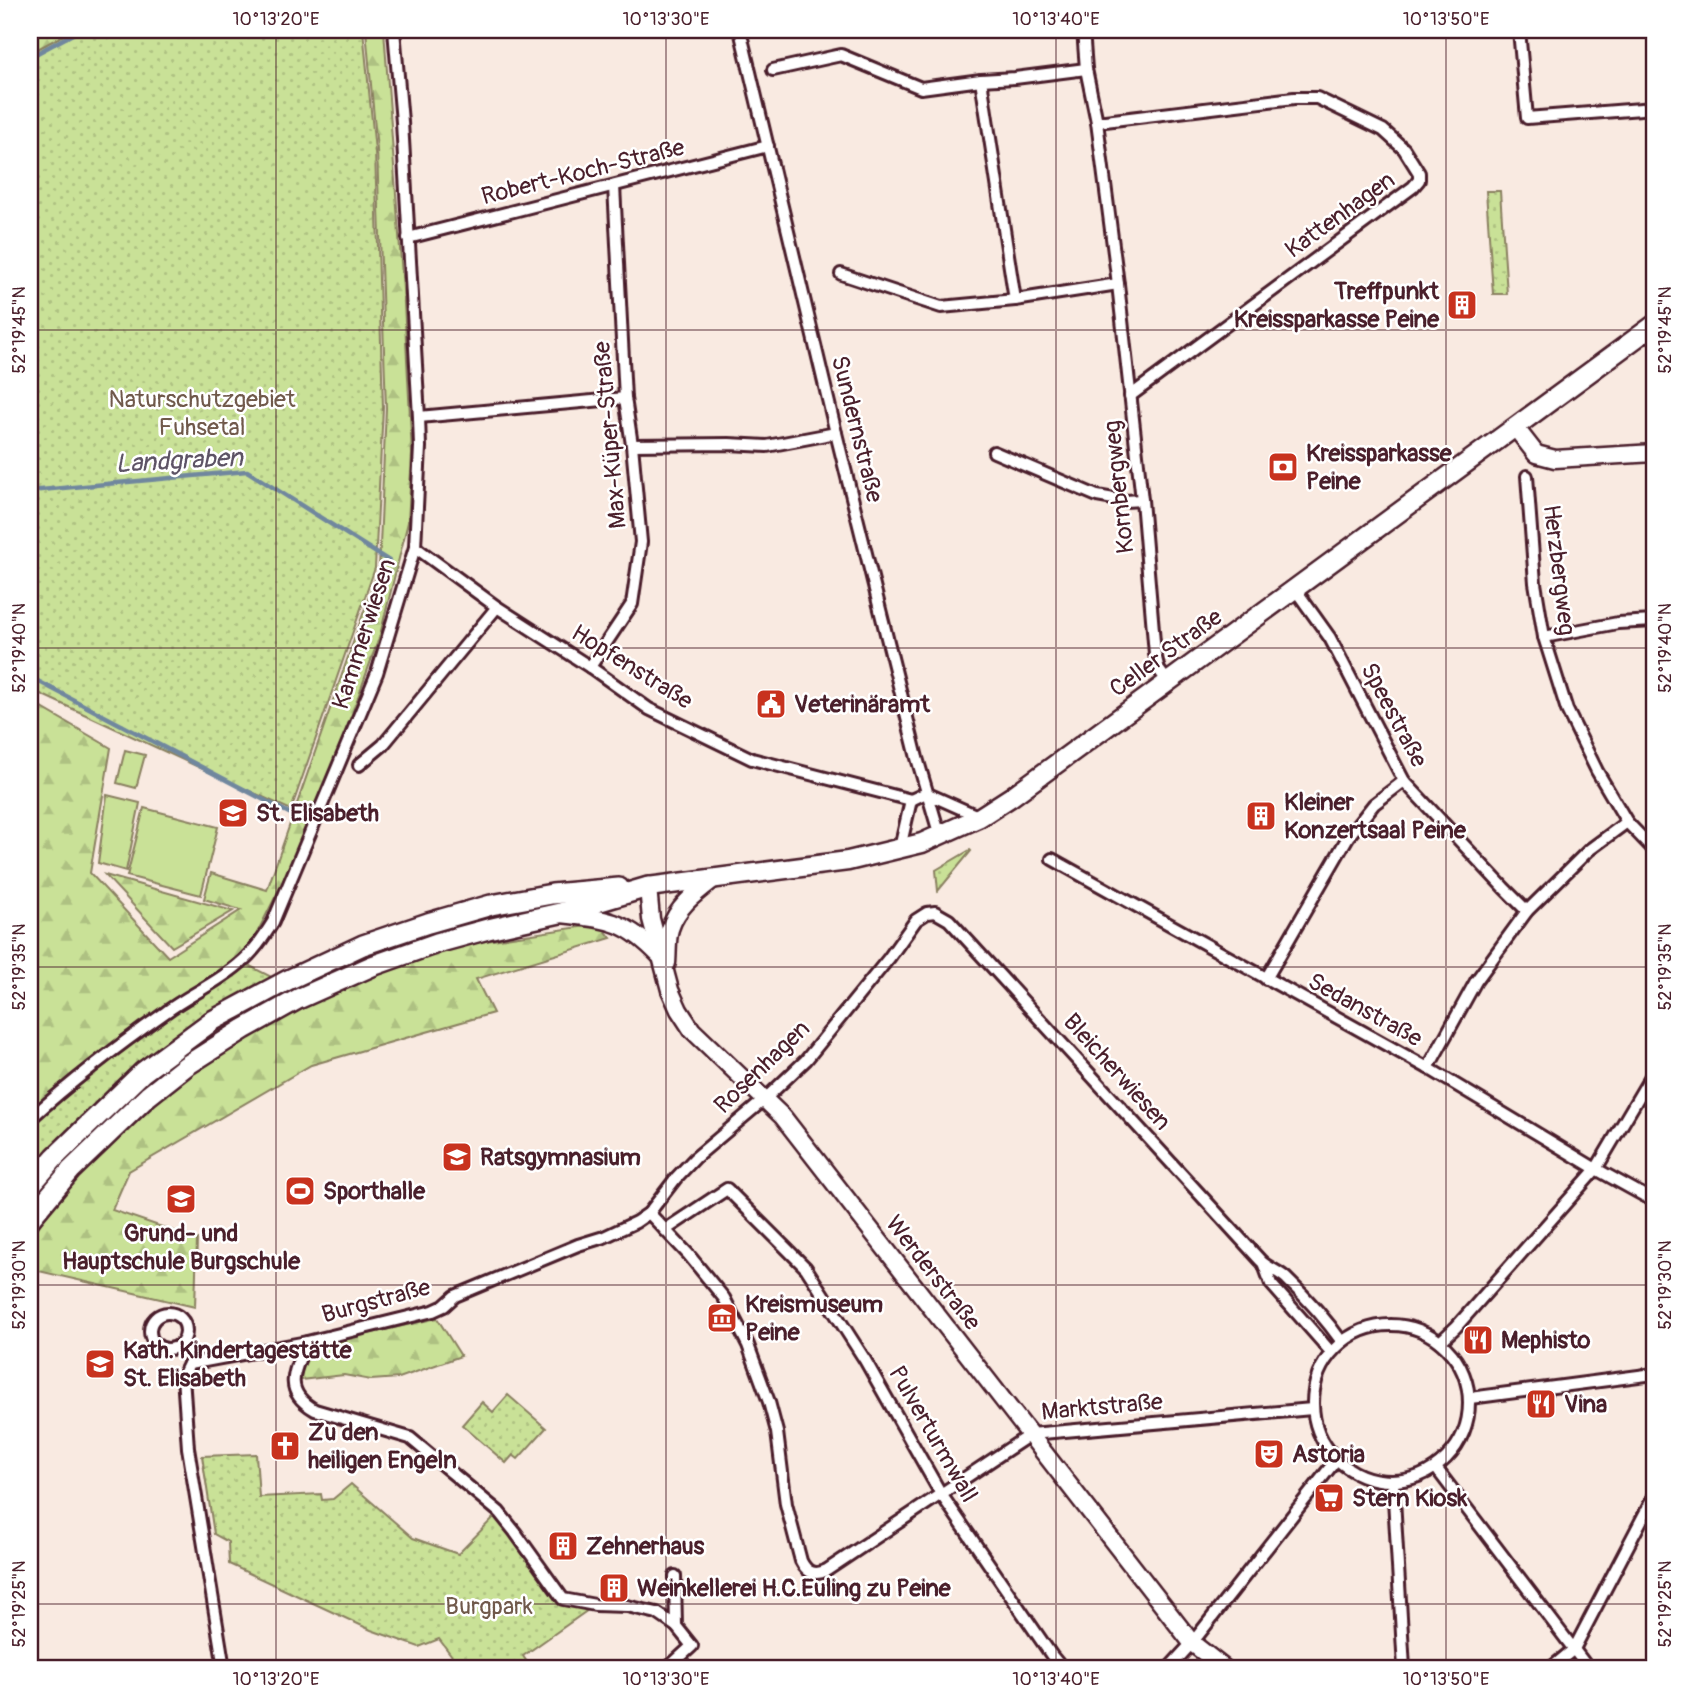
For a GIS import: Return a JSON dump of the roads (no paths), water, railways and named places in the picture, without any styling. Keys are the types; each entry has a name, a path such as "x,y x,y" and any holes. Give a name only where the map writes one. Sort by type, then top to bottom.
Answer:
{"highway":[{"path":"30,1219 71,1170 148,1096 186,1066 298,999 372,966 438,943 560,914 648,887"},
{"path":"30,1186 92,1119 143,1072 212,1021 288,979 363,945 491,905 582,890 648,887"}],"main road":[{"name":"Celler Straße","path":"648,887 825,865 940,836 981,817 1654,325"}],"street":[{"name":"Kammerwiesen","path":"30,1119 67,1086 141,1030 239,964 261,941 284,898 377,673 415,547 420,447 394,30"},
{"name":"Sundernstraße","path":"740,30 836,433 926,793 940,836"},
{"name":"Kornbergweg","path":"1083,30 1086,69 1097,122 1118,284 1142,500 1155,654 1159,670 1168,682"},
{"path":"1519,30 1527,118 1654,108"},
{"path":"772,70 841,55 921,88 1086,69"},
{"path":"981,80 1015,300"},
{"name":"Kattenhagen","path":"1097,122 1294,98 1317,98 1383,130 1404,149 1419,173 1419,180 1413,187 1130,396"},
{"name":"Robert-Koch-Straße","path":"408,238 768,146"},
{"name":"Max-Küper-Straße","path":"590,667 632,604 641,542 625,398 614,186"},
{"path":"841,274 941,307 1015,300 1118,284"},
{"path":"419,417 625,398"},
{"path":"1515,427 1536,454 1555,458 1654,453"},
{"path":"632,445 768,446 836,433"},
{"path":"994,452 1097,496 1118,500 1142,500"},
{"name":"Herzbergweg","path":"1527,476 1535,583 1544,636 1567,710 1597,771 1627,822 1654,850"},
{"name":"Hopfenstraße","path":"415,547 497,607 649,709 752,759 911,800"},
{"name":"Speestraße","path":"1295,589 1330,638 1404,781 1527,911"},
{"path":"359,765 383,746 497,607"},
{"path":"1544,636 1618,623 1654,621"},
{"path":"1266,979 1348,837 1374,804 1404,781"},
{"path":"900,848 911,800 926,793 981,817"},
{"path":"1428,1069 1476,981 1527,911 1589,850 1627,822"},
{"name":"Sedanstraße","path":"1052,859 1428,1069 1654,1202"},
{"path":"663,965 676,915 688,899 715,878"},
{"name":"Werderstraße","path":"648,887 651,919 670,990 692,1030 783,1117 1192,1643 1224,1668"},
{"name":"Rosenhagen","path":"604,1237 649,1213 695,1158 765,1099 806,1060 889,958 916,920 934,912"},
{"name":"Bleicherwiesen","path":"934,912 949,920 1264,1265 1284,1276 1329,1324 1342,1342"},
{"path":"560,914 610,921 628,928 646,942 663,965"},
{"path":"1440,1342 1596,1169 1654,1071"},
{"name":"Pulverturmwall","path":"665,1230 727,1189 806,1268 865,1360 941,1494 1062,1668"},
{"path":"649,1213 665,1230"},
{"name":"Marktstraße","path":"665,1230 724,1298 748,1345 778,1432 786,1504 801,1561 810,1573 827,1570 1031,1434 1312,1409"},
{"name":"Burgstraße","path":"189,1364 307,1342 433,1311 444,1307 456,1296 578,1245 604,1237"},
{"name":"Bleicherwiesen","path":"1264,1265 1271,1284 1331,1352"},
{"path":"1400,1325 1421,1331 1440,1342 1461,1367 1470,1398 1461,1438 1454,1450 1436,1468 1416,1478 1394,1482 1363,1477 1336,1460 1320,1437 1312,1409 1316,1379 1331,1352 1360,1331 1379,1326 1400,1325"},
{"path":"307,1342 294,1377 294,1388 304,1404 315,1410 410,1438 499,1512 563,1599 595,1605 626,1606 657,1613 676,1626 692,1646 668,1668"},
{"path":"179,1346 189,1364 183,1376 188,1448 224,1668"},
{"path":"1470,1398 1654,1374"},
{"path":"1169,1668 1192,1643 1336,1460"},
{"path":"1436,1468 1588,1668"},
{"path":"1394,1482 1405,1668"},
{"path":"1551,1668 1574,1648 1654,1496"},
{"path":"675,1576 676,1626"}],"waterway":[{"path":"30,57 80,30"},
{"name":"Landgraben","path":"30,491 247,471 389,561"},
{"path":"30,677 289,813"}],"place":[{"name":"Treffpunkt Kreissparkasse Peine","path":"1462,305"},
{"name":"Kreissparkasse Peine","path":"1283,467"},
{"name":"Veterinäramt","path":"771,704"},
{"name":"St. Elisabeth","path":"233,813"},
{"name":"Kleiner Konzertsaal Peine","path":"1261,816"},
{"name":"Ratsgymnasium","path":"457,1157"},
{"name":"Sporthalle","path":"300,1191"},
{"name":"Grund- und Hauptschule Burgschule","path":"181,1199"},
{"name":"Kreismuseum Peine","path":"722,1318"},
{"name":"Mephisto","path":"1478,1340"},
{"name":"Kath. Kindertagestätte St. Elisabeth","path":"100,1364"},
{"name":"Vina","path":"1541,1404"},
{"name":"Zu den heiligen Engeln","path":"285,1446"},
{"name":"Astoria","path":"1269,1454"},
{"name":"Stern Kiosk","path":"1329,1498"},
{"name":"Zehnerhaus","path":"563,1546"},
{"name":"Weinkellerei H.C.Euling zu Peine","path":"614,1588"}],"park label":[{"name":"Naturschutzgebiet Fuhsetal","path":"202,413"},
{"name":"Burgpark","path":"489,1606"}]}
